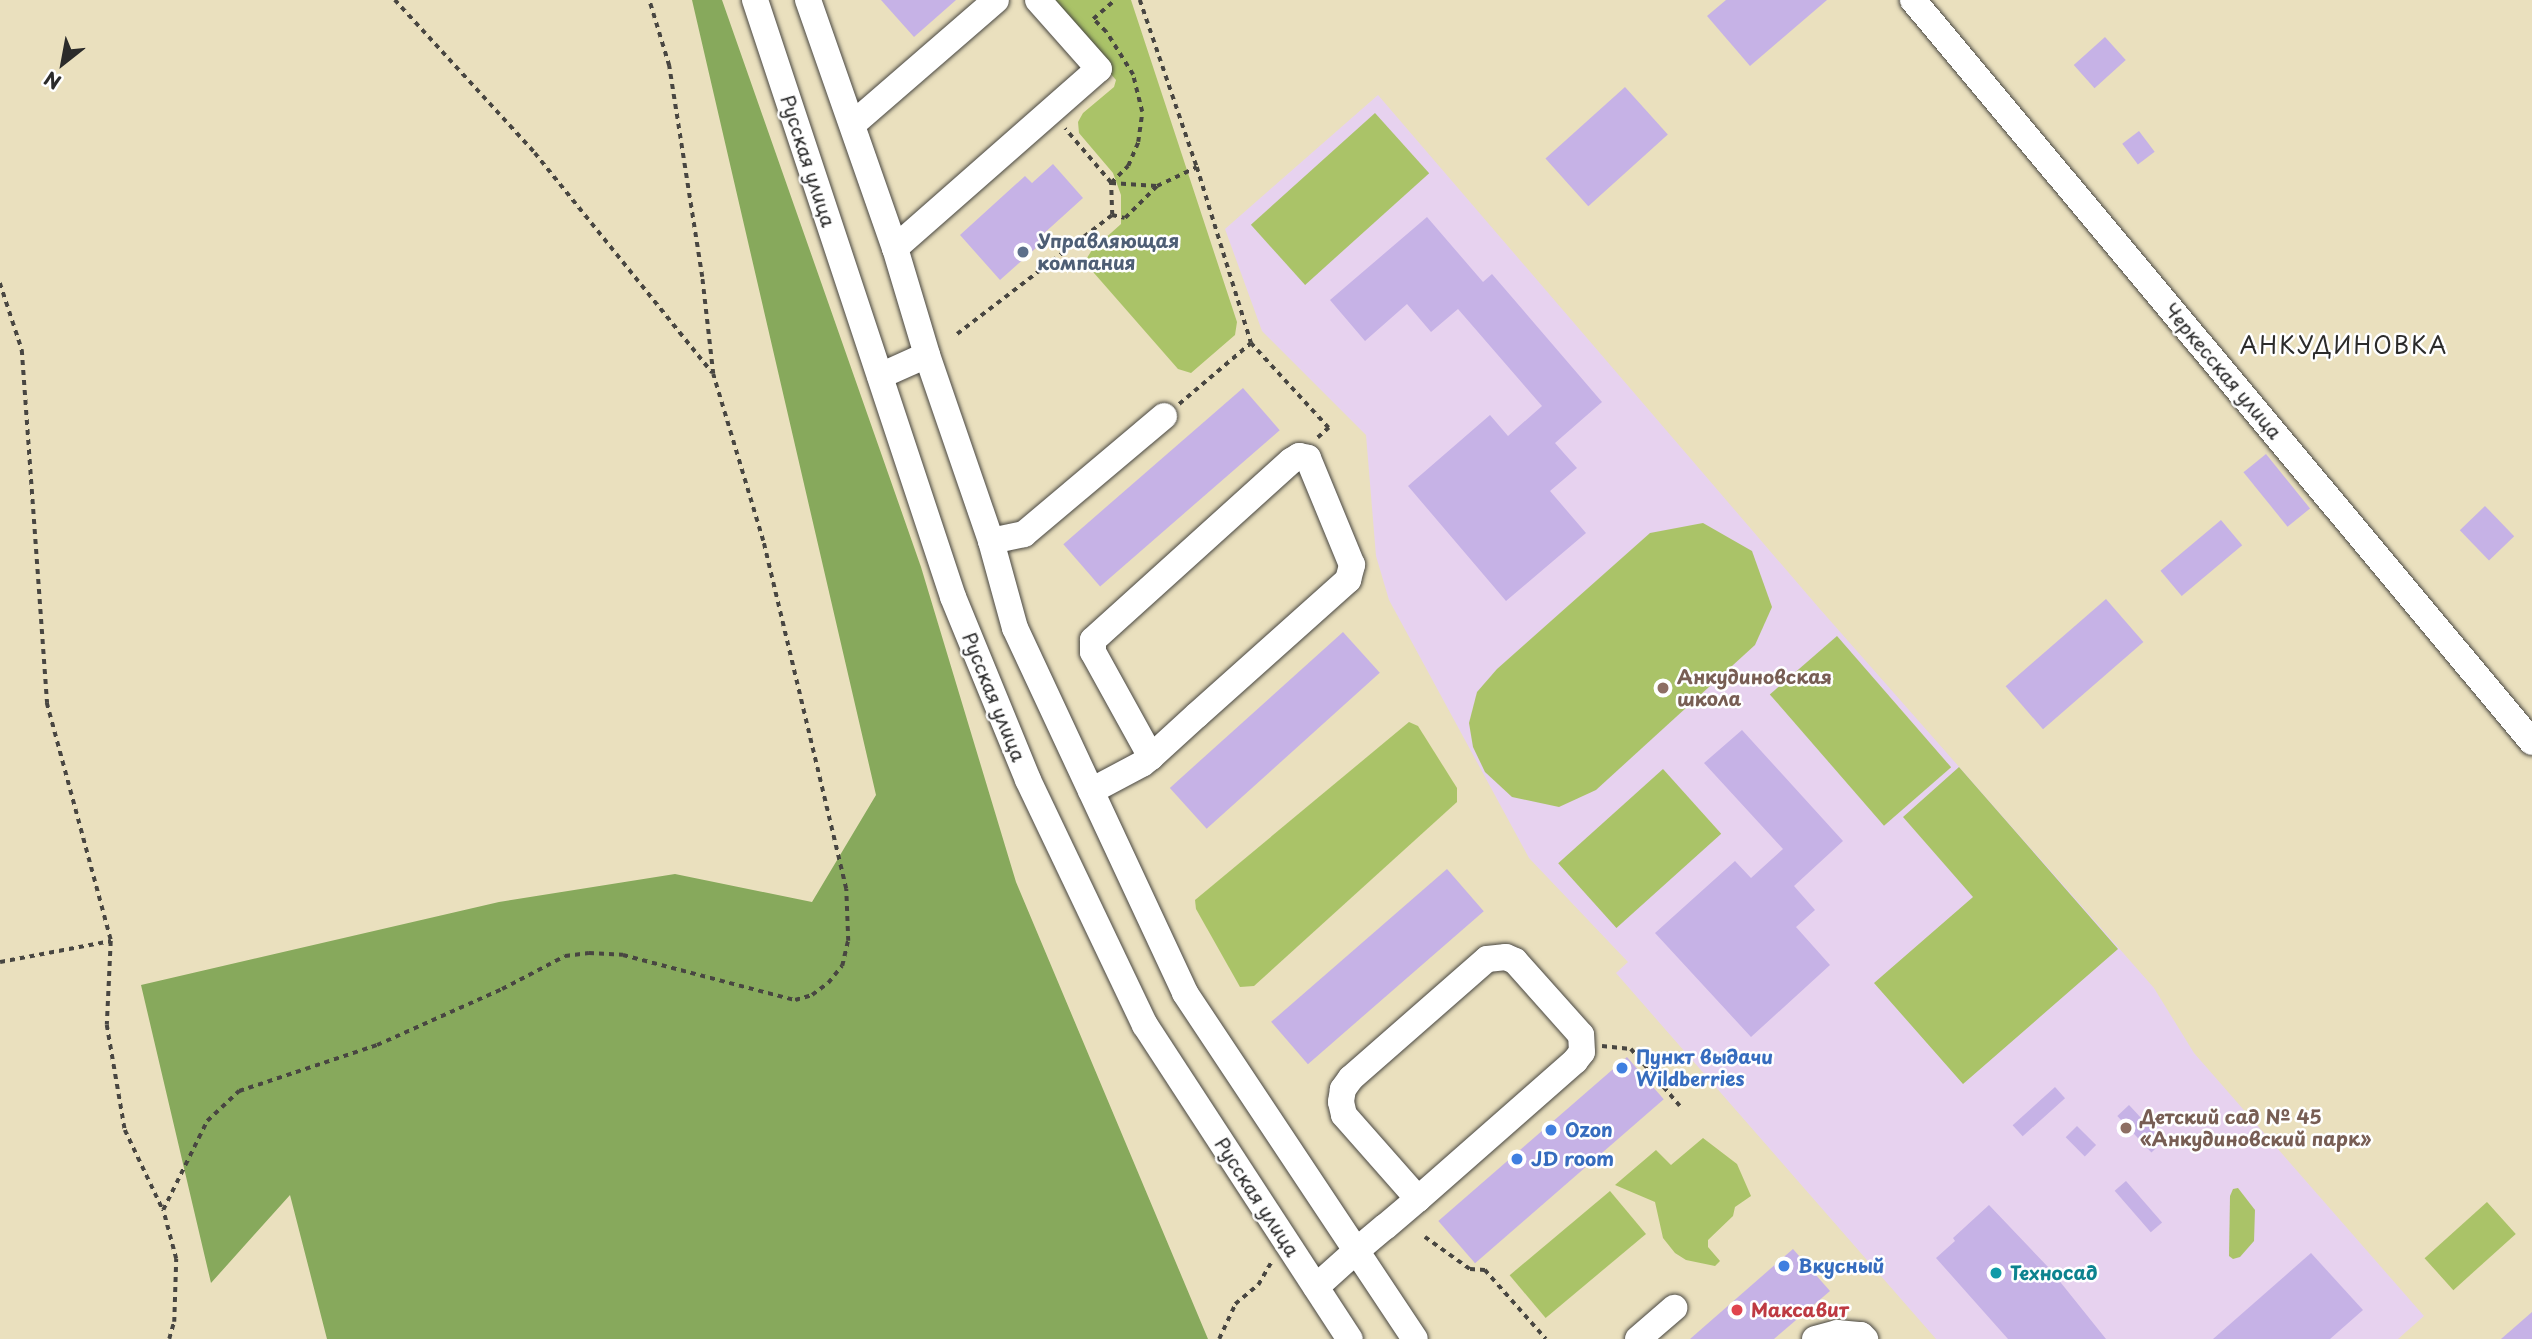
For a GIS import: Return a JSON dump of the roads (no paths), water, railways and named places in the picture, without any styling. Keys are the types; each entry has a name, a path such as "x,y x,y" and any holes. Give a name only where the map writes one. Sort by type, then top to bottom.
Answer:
{"street":[{"name":"Русская улица","path":"755,0 953,597 1028,780 1145,1025 1350,1339"},
{"path":"808,0 895,248 927,355 991,541 1015,628 1185,993 1415,1339"},
{"path":"853,124 996,0"},
{"path":"895,248 1099,69 1038,0"},
{"name":"Черкесская улица","path":"1913,0 2532,742"},
{"path":"880,376 927,355"},
{"path":"991,541 1024,534 1164,416"},
{"path":"1091,791 1124,775 1151,757 1348,580 1352,565 1307,458 1299,456 1291,461 1093,640 1093,652 1151,757"},
{"path":"1316,1287 1356,1251 1418,1199 1575,1061 1583,1044 1580,1035 1515,961 1495,957 1487,959 1350,1078 1343,1089 1341,1102 1344,1115 1418,1199"},
{"path":"1637,1339 1674,1308"},
{"path":"1815,1339 1837,1333 1861,1335 1865,1339"}],"place":[{"name":"Управляющая компания","path":"1023,252"},
{"name":"Анкудиновская школа","path":"1663,688"},
{"name":"Пункт выдачи Wildberries","path":"1622,1068"},
{"name":"Детский сад № 45 «Анкудиновский парк»","path":"2126,1128"},
{"name":"Ozon","path":"1551,1130"},
{"name":"JD room","path":"1517,1159"},
{"name":"Вкусный","path":"1784,1266"},
{"name":"Техносад","path":"1996,1273"},
{"name":"Максавит","path":"1737,1310"}],"district":[{"name":"АНКУДИНОВКА","path":"2344,345"}]}
